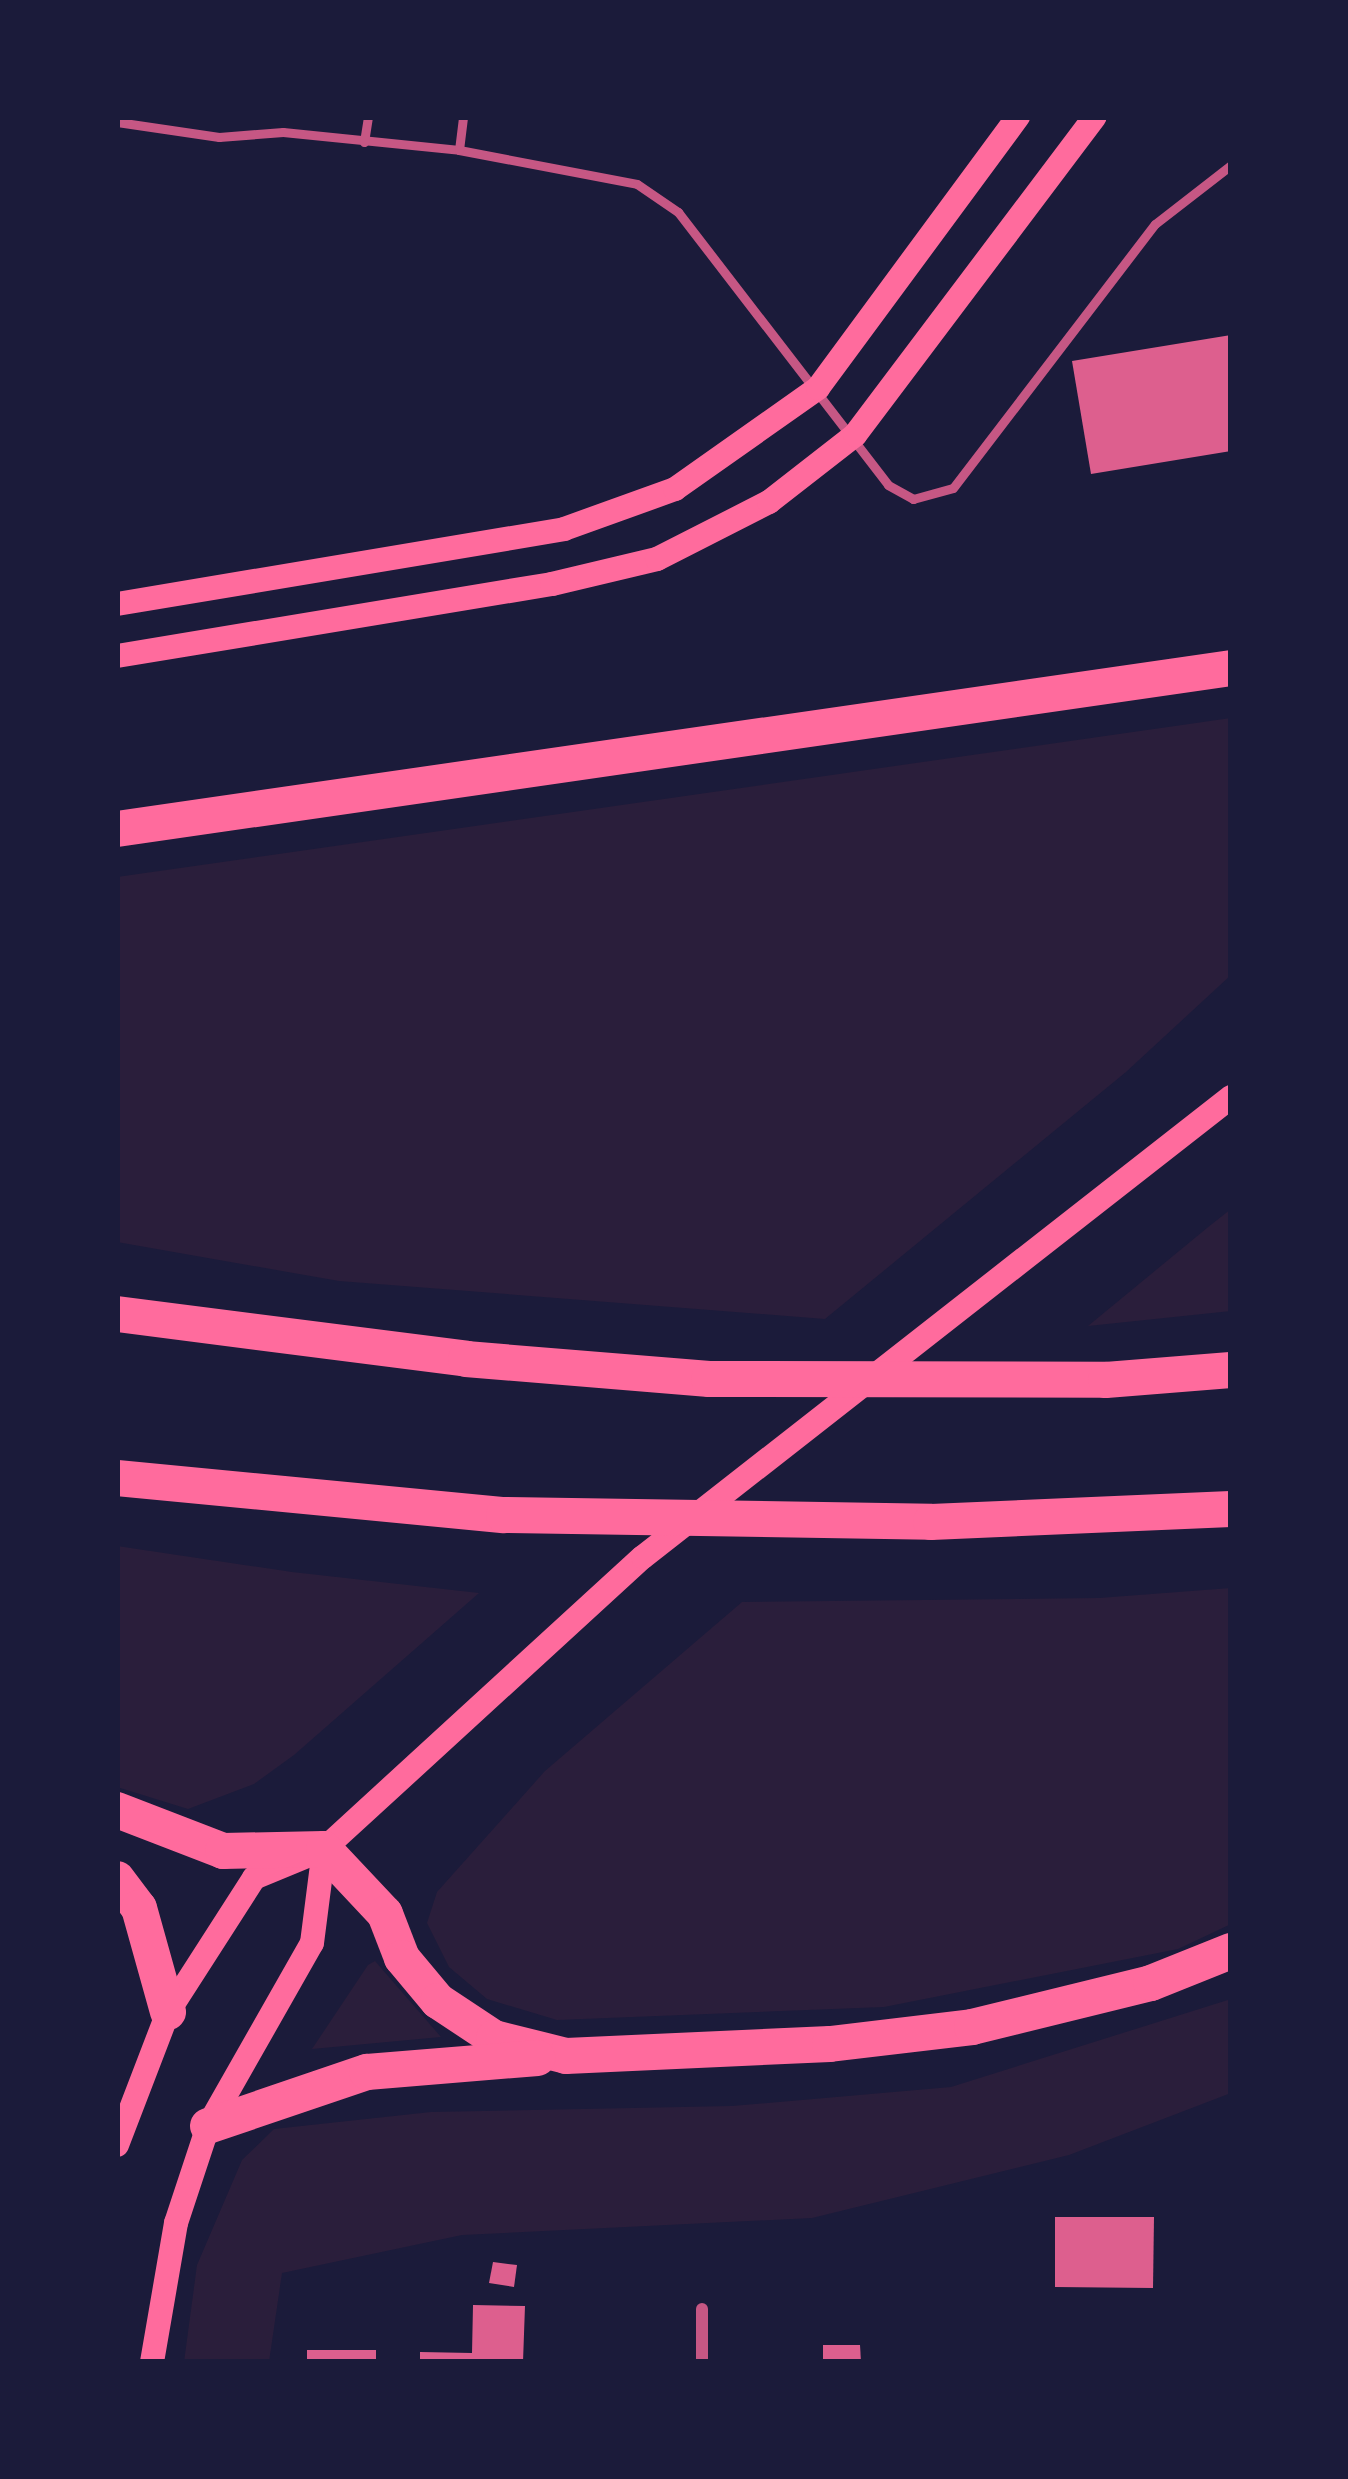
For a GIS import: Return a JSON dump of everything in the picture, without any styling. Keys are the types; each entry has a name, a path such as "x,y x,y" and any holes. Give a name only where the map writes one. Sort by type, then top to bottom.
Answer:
{"highway":[{"path":"117,829 1230,668"},
{"path":"117,1314 443,1357 709,1379 1106,1380 1231,1370"},
{"path":"117,1478 504,1515 931,1522 1231,1510"},
{"path":"117,1810 223,1851 324,1849 385,1914 402,1958 438,2001 494,2038 566,2056"},
{"path":"117,1879 139,1908 168,2012"},
{"path":"208,2126 367,2072 566,2056 830,2044 972,2026 1151,1983 1231,1951"}],"main road":[{"path":"117,604 564,529 675,489 818,388 1018,117"},
{"path":"117,656 552,584 657,559 770,502 855,435 1095,117"},
{"path":"117,2145 168,2012 254,1878 324,1849 531,1655 1231,1096"},
{"path":"152,2362 176,2223 208,2126 311,1943 324,1849"}],"street":[{"path":"702,2308 702,2362"}],"lane":[{"path":"364,142 368,117"},
{"path":"459,150 463,117"},
{"path":"117,122 220,137 283,132 459,150 637,184 678,212 901,492 914,499 952,488 1155,224 1231,165"}],"shaded area":[{"path":"1231,718 1231,975 1126,1072 825,1319 339,1281 117,1242 117,877"},
{"path":"1231,1209 1231,1311 1088,1326 1207,1228"},
{"path":"117,1546 479,1593 294,1755 254,1784 188,1809 117,1787"},
{"path":"1231,1588 1231,1924 1178,1949 884,2007 557,2020 487,1999 449,1967 427,1923 437,1892 545,1771 742,1602 1099,1598"},
{"path":"375,1961 441,2037 312,2049 368,1965"},
{"path":"1231,1999 1231,2093 1069,2155 812,2218 462,2235 282,2273 269,2362 184,2362 197,2265 242,2160 274,2129 431,2112 732,2106 951,2087"}],"building":[{"path":"1231,335 1231,451 1091,474 1072,361"},
{"path":"1055,2217 1154,2217 1153,2288 1055,2287"},
{"path":"493,2262 517,2265 514,2287 489,2283"},
{"path":"473,2305 525,2306 523,2362 420,2362 420,2352 472,2353"},
{"path":"823,2345 860,2345 861,2362 823,2362"},
{"path":"307,2350 376,2350 376,2362 307,2362"}]}
